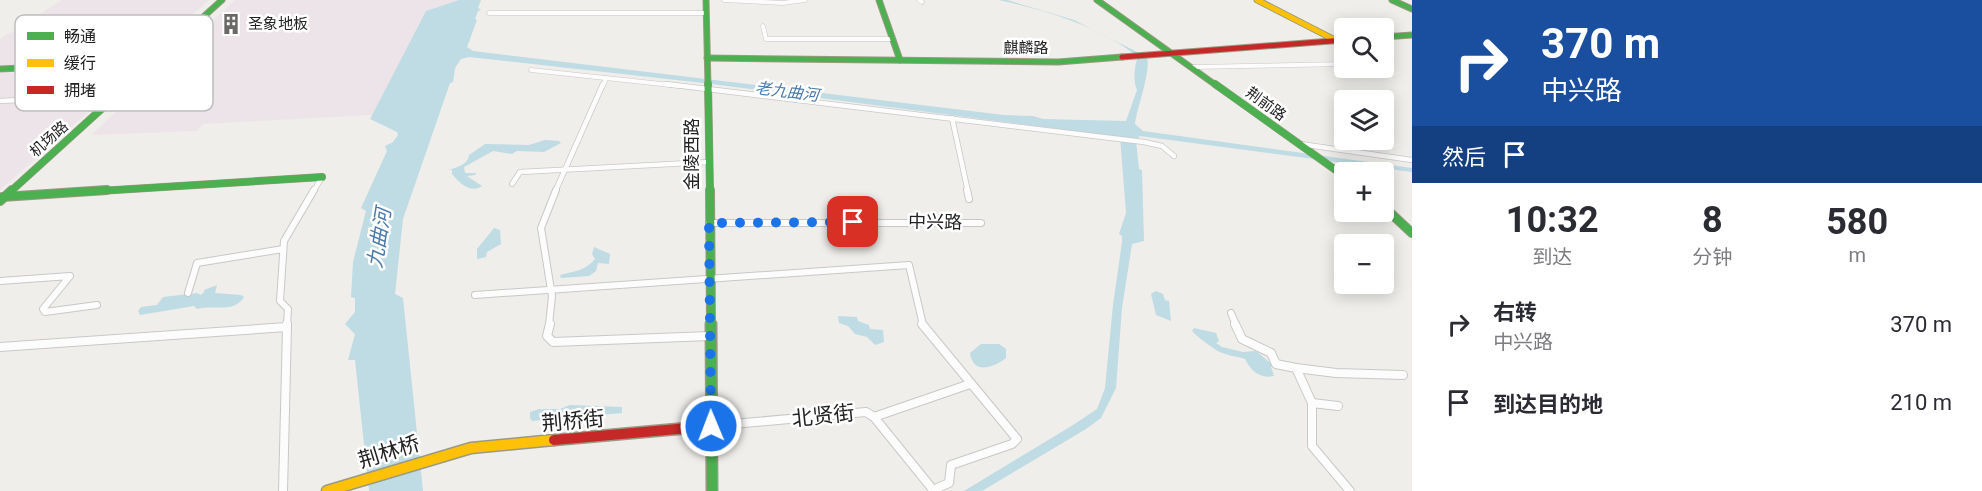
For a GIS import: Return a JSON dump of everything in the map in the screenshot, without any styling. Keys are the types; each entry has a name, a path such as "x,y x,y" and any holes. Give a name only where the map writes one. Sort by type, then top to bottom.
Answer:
{"street":[{"name":"机场路","path":"203,15 220,0"},
{"name":"金陵西路","path":"706,0 707,84 711,141 709,280 712,491"},
{"path":"724,0 783,3 805,0"},
{"path":"879,0 900,60"},
{"name":"荆前路","path":"1097,0 1334,169"},
{"path":"1257,0 1334,38"},
{"path":"1392,0 1412,7"},
{"path":"1399,0 1412,7"},
{"path":"489,13 706,14"},
{"path":"763,26 766,39 893,39"},
{"path":"1394,36 1412,35"},
{"name":"麒麟路","path":"707,58 1035,62 1334,43"},
{"path":"1193,67 1334,64"},
{"path":"0,69 15,68"},
{"path":"531,70 606,78 707,84 1138,141 1162,146 1174,156"},
{"path":"606,78 564,170 541,228 549,290 552,296 552,313 547,336 553,342 710,336"},
{"path":"0,101 15,100"},
{"name":"机场路","path":"1,198 97,111"},
{"path":"952,118 969,199"},
{"path":"1288,140 1304,147 1412,160"},
{"path":"512,184 520,172 709,162"},
{"path":"1,198 322,177"},
{"path":"283,491 288,309 280,301 283,249 292,226 322,177"},
{"path":"1394,216 1412,233"},
{"name":"中兴路","path":"709,223 981,223"},
{"path":"188,293 197,263 283,249"},
{"path":"475,294 909,265 922,324 1017,439 1012,444 951,465 949,483 933,491"},
{"path":"0,281 70,276 43,309 45,312 97,305"},
{"path":"1231,313 1242,339 1271,353 1276,364 1336,373 1403,375"},
{"path":"0,347 287,327"},
{"path":"1296,368 1312,403 1312,446 1350,491"},
{"path":"874,417 970,384"},
{"path":"1312,403 1338,406"},
{"name":"北贤街","path":"711,426 867,412 874,417 933,491"},
{"name":"荆桥街","path":"438,456 471,448 711,426"},
{"name":"荆林桥","path":"341,488 438,456"},
{"path":"327,491 341,488"}],"shaded area":[{"path":"62,0 209,0 192,15 38,15"},
{"path":"235,0 459,0 426,11 372,115 203,124 197,131 91,135 117,111 213,111 213,21"},
{"path":"15,30 15,66 0,67 0,39"},
{"path":"15,72 15,111 89,111 0,190 0,73"}],"water":[{"path":"459,0 481,0 478,8 481,10 478,11 467,47 473,51 1004,115 1033,116 1043,119 1126,121 1137,90 1134,74 1138,57 1109,38 1147,57 1147,71 1135,124 1143,131 1368,162 1336,162 1140,136 1136,140 1139,169 1142,170 1144,241 1132,244 1122,308 1116,388 1101,418 1086,429 982,491 964,491 1097,409 1105,388 1122,242 1122,236 1119,234 1126,213 1120,137 712,84 469,57 461,59 455,68 453,82 450,83 403,219 395,294 403,298 423,491 369,491 355,360 348,360 355,334 345,324 355,312 355,298 351,297 353,262 366,211 361,208 387,151 385,146 393,142 398,135 397,132 370,119 426,11"},
{"path":"999,0 1007,0 1074,20 1098,32 1036,9"},
{"path":"545,140 561,143 544,152 517,151 512,154 493,151 464,167 465,173 476,173 467,176 482,186 478,188 470,188 462,184 452,174 452,170 449,170 459,167 469,155 485,144 529,145"},
{"path":"1394,166 1412,168 1412,172 1394,170"},
{"path":"494,228 500,230 501,244 487,252 486,257 477,259 477,249"},
{"path":"594,247 610,254 609,264 598,263 596,271 589,276 561,278 560,275 579,270 591,263 595,259 592,254"},
{"path":"217,285 215,293 244,297 240,302 229,307 197,309 194,306 140,315 138,311 141,307 157,305 163,297 197,293 201,295 204,290"},
{"path":"1156,291 1163,294 1165,300 1169,301 1171,321 1156,315 1151,294"},
{"path":"838,316 857,317 858,321 869,325 870,329 883,330 884,342 875,345 867,337 855,334 848,326 839,323"},
{"path":"1194,328 1216,333 1219,341 1216,343 1222,347 1243,352 1256,351 1273,365 1271,367 1274,376 1260,375 1250,367 1245,359 1217,351 1192,331"},
{"path":"981,344 999,344 1006,349 1006,358 990,367 979,367 972,360 970,353"},
{"path":"570,405 622,407 622,413 532,421 530,418 530,412 539,409 560,409"}],"traffic: fast":[{"path":"205,15 222,0"},
{"path":"706,0 712,491"},
{"path":"879,0 900,60"},
{"path":"1097,0 1334,169"},
{"path":"1392,0 1412,9"},
{"path":"1394,36 1412,35"},
{"path":"707,58 1058,62 1122,57"},
{"path":"0,69 15,68"},
{"path":"0,201 99,111"},
{"path":"2,197 322,177"},
{"path":"1394,216 1412,233"}],"traffic: slow":[{"path":"1257,0 1334,39"},
{"path":"327,491 471,448 554,440"}],"traffic: jam":[{"path":"1122,57 1334,41"},
{"path":"554,440 711,426"}],"place":[{"name":"圣象地板","path":"231,24"}],"route":[{"path":"711,426 709,223 853,222"}],"water label":[{"name":"老九曲河","path":"787,91"},
{"name":"九曲河","path":"379,238"}]}
